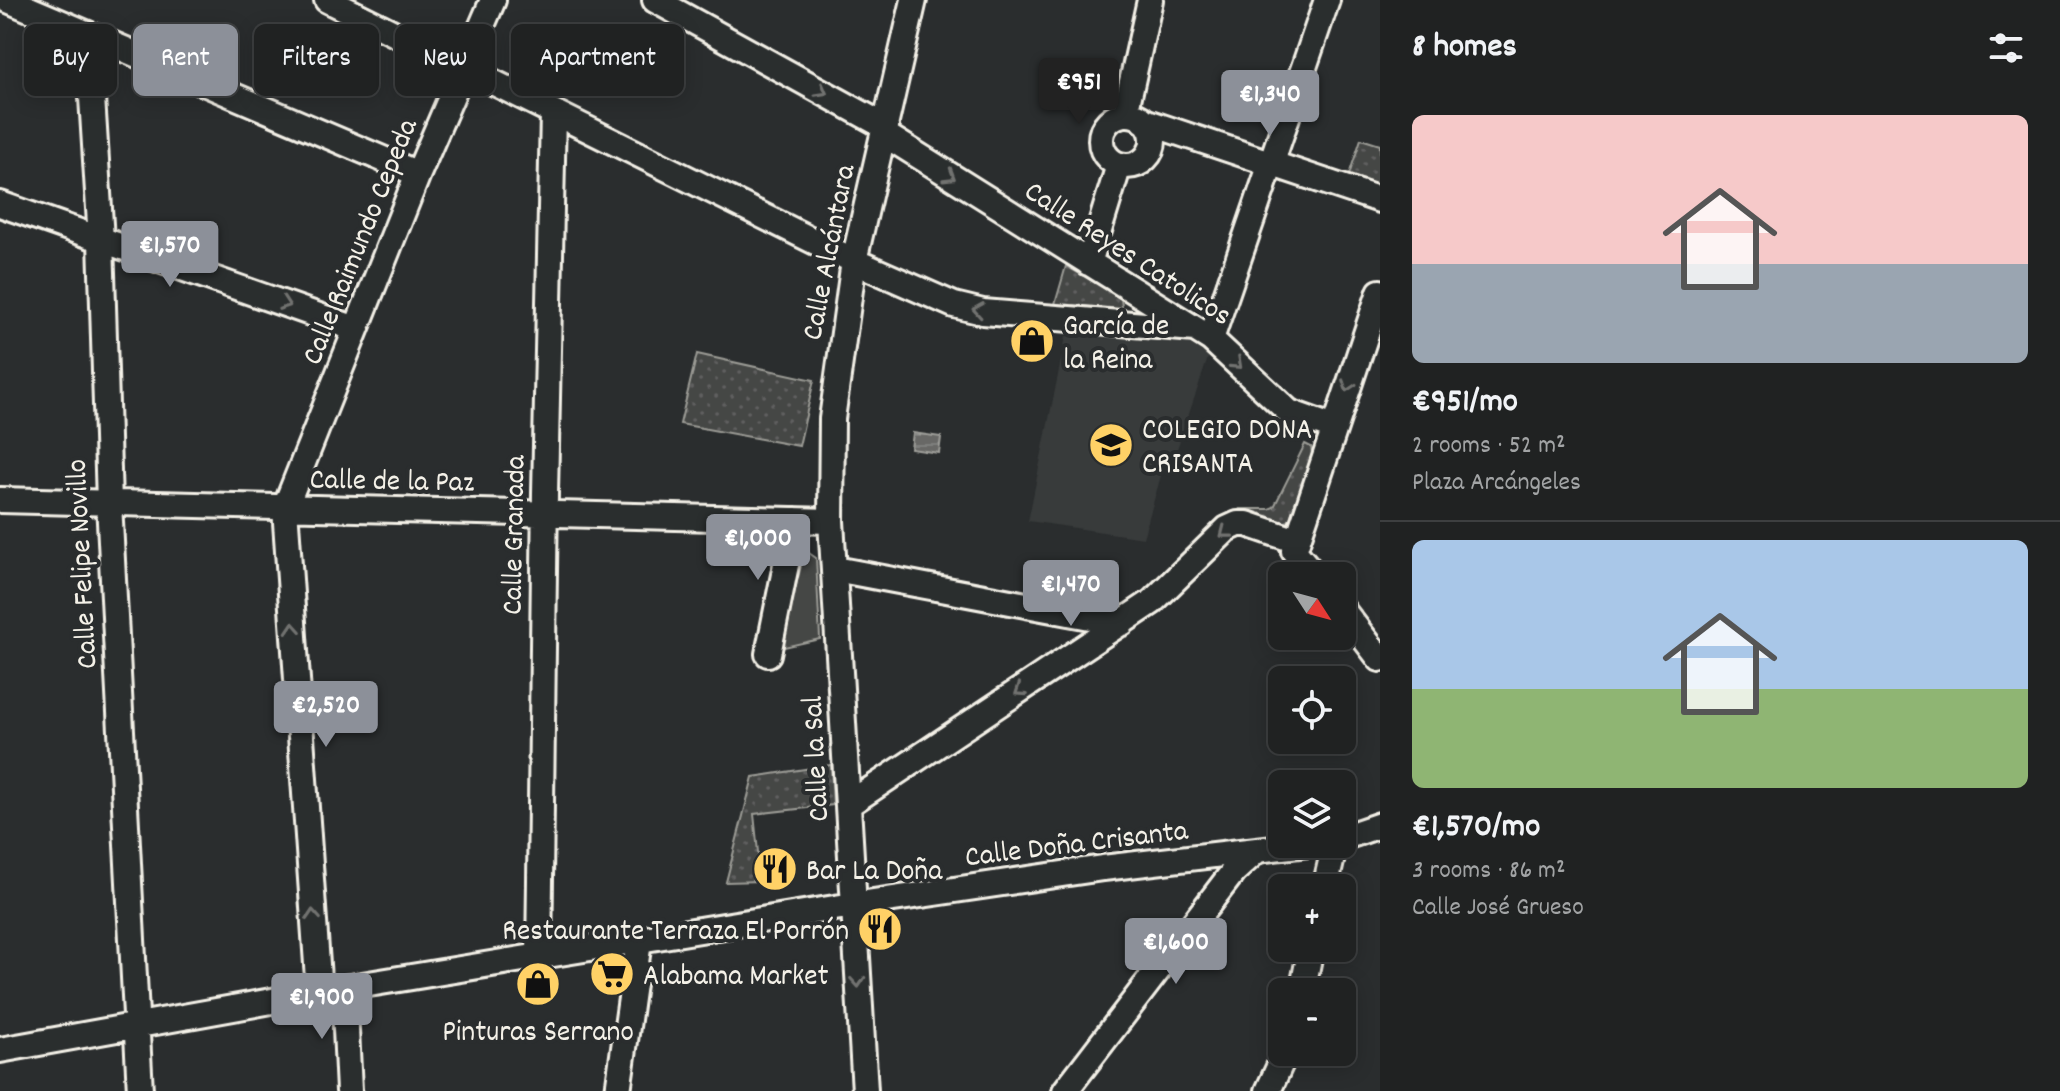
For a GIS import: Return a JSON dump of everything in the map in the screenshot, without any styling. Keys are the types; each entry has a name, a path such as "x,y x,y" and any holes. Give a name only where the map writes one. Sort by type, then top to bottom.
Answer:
{"street":[{"path":"8,0 64,24"},
{"path":"327,0 395,34"},
{"name":"Calle Raimundo Cepeda","path":"483,24 493,0"},
{"name":"Calle Reyes Catolicos","path":"655,0 885,130 1203,334 1289,412 1334,428"},
{"name":"Calle Alcántara","path":"831,521 834,394 854,261 914,0"},
{"path":"1134,117 1150,0"},
{"path":"495,84 854,261 954,305 983,312 1203,334 1327,0"},
{"path":"117,46 418,174"},
{"name":"Calle Felipe Novillo","path":"92,96 101,240 109,503 140,1091"},
{"name":"Calle Raimundo Cepeda","path":"285,508 452,96"},
{"name":"Calle Granada","path":"539,958 553,113"},
{"path":"1134,117 1151,131 1153,139 1148,155 1135,165 1119,165 1112,162 1102,149 1102,133 1110,120 1134,117 1380,200"},
{"path":"1089,263 1119,165"},
{"path":"0,204 356,329"},
{"path":"1296,546 1380,292"},
{"name":"Calle de la Paz","path":"0,500 831,521"},
{"path":"285,508 319,993"},
{"path":"768,654 795,520"},
{"name":"Calle la Sal","path":"831,521 865,1091"},
{"path":"849,804 1152,602 1227,529 1247,524 1296,546 1306,562"},
{"path":"835,569 1122,623"},
{"path":"1356,627 1380,659"},
{"path":"1356,833 1380,825"},
{"name":"Calle Doña Crisanta","path":"0,1050 344,988 853,905 1103,868 1268,850"},
{"path":"1065,1091 1233,872 1255,852"},
{"path":"618,1091 639,941"},
{"path":"344,988 349,1091"},
{"path":"1268,1091 1280,1066"}],"shaded area":[{"path":"1361,139 1380,145 1380,186 1349,175"},
{"path":"1066,266 1121,298 1122,307 1055,304"},
{"name":"COLEGIO DONA CRISANTA","path":"1066,336 1193,341 1209,355 1175,455 1165,462 1143,538 1028,521"},
{"path":"697,354 814,380 799,446 680,424"},
{"path":"913,433 941,437 939,453 911,449"},
{"path":"1305,444 1311,447 1312,454 1289,521 1279,522 1242,514 1240,509 1274,507"},
{"path":"809,553 816,558 820,639 780,648 803,558"},
{"path":"831,765 833,805 754,814 761,881 726,882 753,777"}],"place":[{"name":"García de la Reina","path":"1032,341"},
{"name":"COLEGIO DONA CRISANTA","path":"1111,445"},
{"name":"Bar La Doña","path":"775,869"},
{"name":"Restaurante Terraza El Porrón","path":"880,929"},
{"name":"Alabama Market","path":"612,974"},
{"name":"Pinturas Serrano","path":"538,984"}]}
